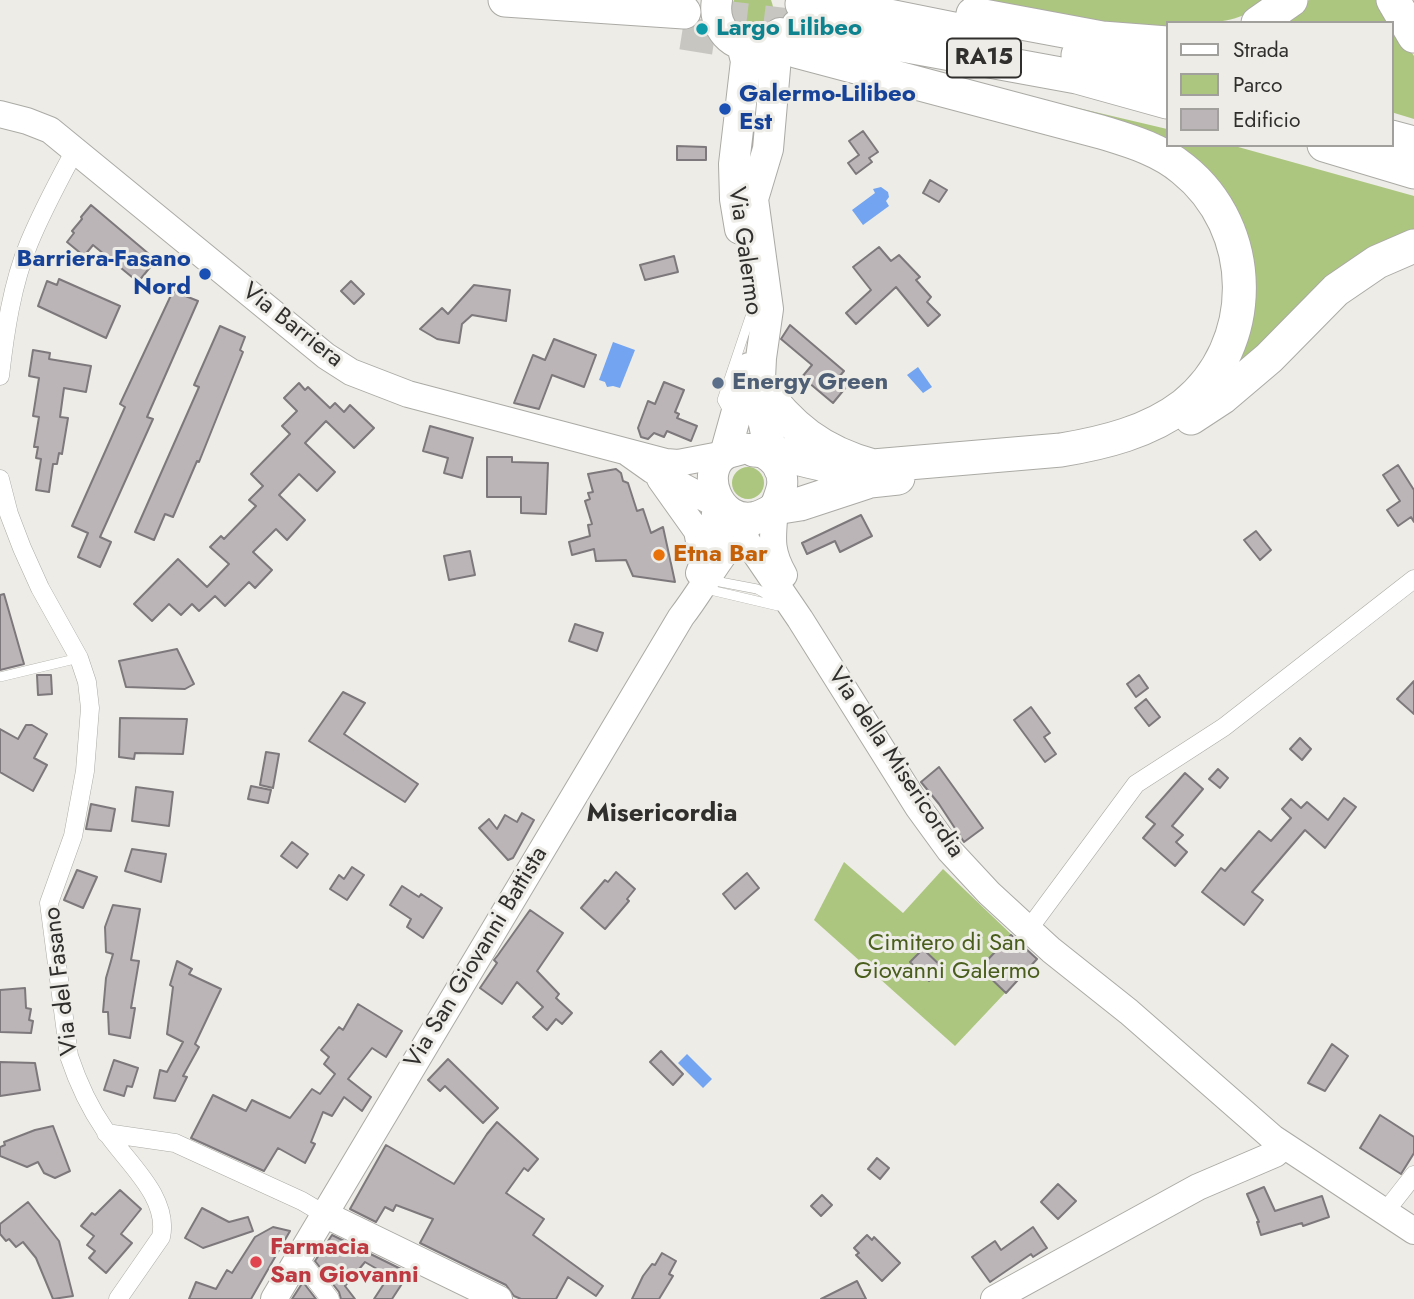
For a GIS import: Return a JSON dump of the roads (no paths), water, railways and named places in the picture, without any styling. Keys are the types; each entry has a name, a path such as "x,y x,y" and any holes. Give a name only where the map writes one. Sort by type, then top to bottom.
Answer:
{"highway":[{"path":"505,0 700,12"},
{"path":"902,0 1072,33 1166,43"},
{"path":"1261,21 1291,0"},
{"path":"1393,0 1414,36"},
{"name":"RA15","path":"793,23 884,15 1166,76"},
{"path":"744,448 847,468 1061,450 1104,440 1158,422 1197,393 1226,353 1239,305 1237,253 1229,230 1210,196 1182,167 1150,148 793,23"},
{"name":"RA15","path":"793,23 1077,77 1166,102"},
{"path":"1393,138 1414,144"},
{"path":"1331,147 1414,172"},
{"path":"751,511 870,481 1072,462 1118,451 1159,436 1212,404 1246,378 1336,290 1377,262 1414,246"},
{"path":"759,384 776,407 810,439 849,460 873,466"}],"main road":[{"path":"700,12 725,35 742,45 763,45 793,23"},
{"name":"Via Galermo","path":"744,448 761,415 759,384 768,309 753,199 768,149 776,57 793,23"},
{"name":"Via Galermo","path":"742,45 746,61 734,164 735,199 753,308 751,358 746,384 744,448"},
{"name":"Via Barriera","path":"0,114 50,130 327,356 351,372 408,394 628,453"},
{"path":"628,453 678,463 744,448"},
{"path":"700,589 710,539 751,511 782,485 744,448"},
{"path":"744,448 716,466 713,485 751,511 771,545 775,561 792,588 787,614"},
{"path":"628,453 652,470 751,511"},
{"path":"652,470 698,531 700,589"},
{"path":"700,589 751,511"},
{"name":"Via della Misericordia","path":"751,511 769,573 787,614 839,680 884,755 963,867 1028,930 1129,1012 1284,1146 1414,1231"},
{"path":"700,589 730,571 743,568 769,573"},
{"name":"Via San Giovanni Battista","path":"274,1299 483,945 700,589"},
{"path":"994,1299 1198,1187 1275,1154 1284,1146"},
{"path":"324,1213 499,1299"}],"street":[{"path":"0,376 19,272 29,243 75,150"},
{"name":"Via del Fasano","path":"0,479 9,514 31,568 79,658 88,682 90,708 85,771 73,836 49,904 69,1056 88,1103 106,1133 146,1180 163,1227 161,1237 118,1299"},
{"path":"1028,930 1136,784 1224,727 1414,579"},
{"path":"106,1133 175,1143 324,1213"},
{"path":"1385,1212 1414,1175"},
{"path":"299,1258 330,1299"}],"lane":[{"path":"700,589 787,614"},
{"path":"0,677 79,658"},
{"path":"811,659 839,680"}],"water":[{"path":"881,187 888,192 886,201 889,206 863,225 852,210 875,193 873,189"},
{"path":"613,342 635,350 620,388 607,387 605,382 599,380"},
{"path":"918,367 932,387 923,393 907,375"},
{"path":"687,1054 712,1079 703,1088 678,1063"}],"tunnel":[{"path":"714,16 798,26"},
{"path":"682,33 752,44"}],"place":[{"name":"Largo Lilibeo","path":"702,29"},
{"name":"Galermo-Lilibeo Est","path":"725,109"},
{"name":"Barriera-Fasano Nord","path":"205,274"},
{"name":"Energy Green","path":"718,383"},
{"name":"Etna Bar","path":"659,555"},
{"name":"Farmacia San Giovanni","path":"256,1262"}],"district":[{"name":"Misericordia","path":"662,815"}],"park label":[{"name":"Cimitero di San Giovanni Galermo","path":"947,958"}]}
